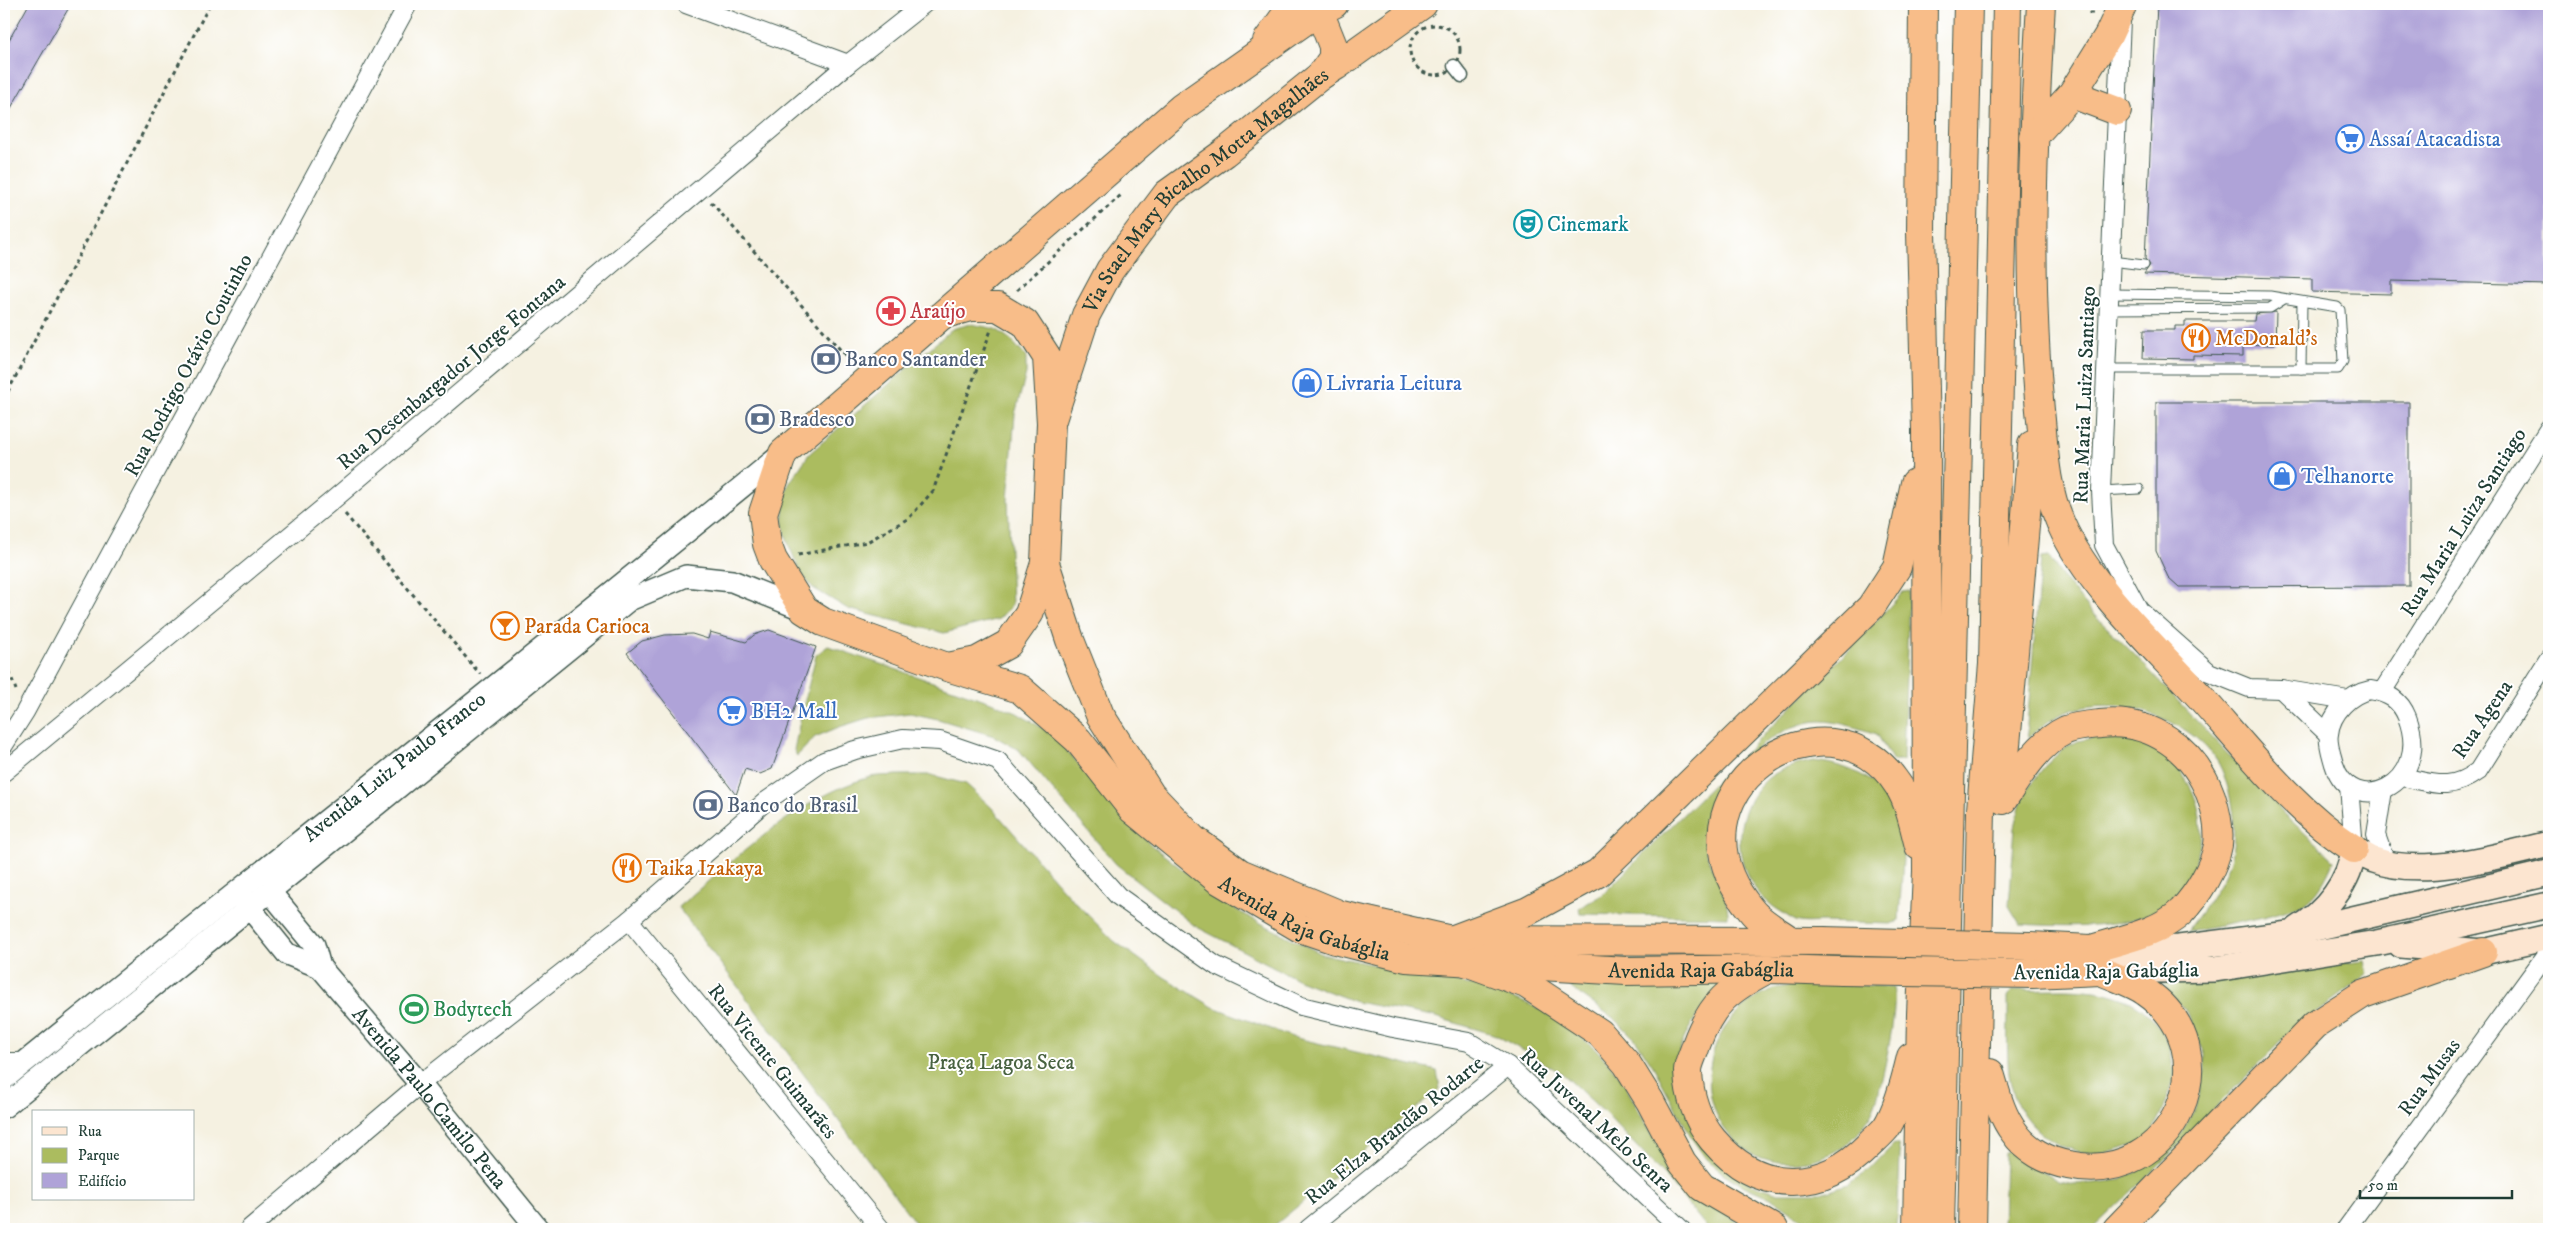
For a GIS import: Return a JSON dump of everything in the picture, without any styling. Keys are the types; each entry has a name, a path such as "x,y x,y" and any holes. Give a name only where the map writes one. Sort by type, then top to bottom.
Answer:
{"highway":[{"path":"1256,55 1285,16 1288,4"},
{"name":"Via Stael Mary Bicalho Motta Magalhães","path":"1051,423 1086,315 1110,270 1167,194 1224,153 1320,76 1423,4"},
{"path":"1917,1229 1921,1014 1928,871 1926,430 1921,232 1923,4"},
{"path":"1940,1229 1968,4"},
{"path":"1972,1229 1981,810 1993,664 2007,4"},
{"path":"2041,4 2033,137 2037,380 2046,473 2060,522 2075,552 2101,588 2274,779 2331,834 2354,849"},
{"path":"2033,137 2072,94 2108,36 2122,5"},
{"path":"804,610 773,560 767,544 763,513 783,453 941,315 1022,248 1181,108 1324,6 1333,46 1333,58 1320,76"},
{"path":"2072,94 2117,110"},
{"path":"941,315 970,307 998,307 1025,323 1047,357 1051,423 1045,563 1029,614 1008,644 977,661 947,667"},
{"path":"1986,1229 2000,803 2037,380"},
{"path":"1459,951 1598,873 1871,607 1897,567 1926,430"},
{"name":"Avenida Raja Gabáglia","path":"1045,563 1070,640 1100,715 1151,795 1193,839 1240,873 1341,915 1459,951 1626,971 1768,969 2032,974 2096,960"},
{"name":"Avenida Raja Gabáglia","path":"804,610 823,622 947,667 1020,689 1078,740 1133,810 1217,879 1300,928 1335,940 1406,958 1459,951 1790,940 2030,946 2096,960"},
{"path":"1990,1072 2002,1109 2014,1133 2034,1153 2056,1163 2083,1169 2108,1168 2129,1162 2149,1151 2163,1138 2175,1120 2183,1100 2186,1082 2186,1049 2177,1024 2146,991 2096,960 2165,923 2181,911 2199,889 2211,867 2218,844 2215,808 2201,773 2187,754 2152,730 2116,722 2066,730 2024,767 2000,803"},
{"path":"1790,940 1752,912 1737,891 1727,872 1722,848 1723,824 1738,787 1765,760 1804,744 1826,742 1863,753 1880,765 1899,786 1928,871"},
{"path":"1459,951 1526,984 1600,1033 1626,1064 1650,1101 1682,1162 1702,1187 1774,1229"},
{"path":"2117,1229 2315,1025 2363,994 2483,952"},
{"path":"1768,969 1742,982 1720,999 1704,1022 1688,1069 1697,1115 1705,1130 1735,1164 1768,1179 1787,1182 1812,1180 1833,1172 1853,1161 1886,1127 1904,1086 1921,1014"}],"main road":[{"path":"2289,934 2324,909 2351,867 2354,849 2374,860 2386,863 2410,868 2434,868 2549,844"},
{"path":"2378,914 2524,850"},
{"path":"2378,914 2549,873"},
{"name":"Avenida Raja Gabáglia","path":"2096,960 2215,969 2377,943 2549,905"},
{"name":"Avenida Raja Gabáglia","path":"2096,960 2289,934 2378,914"},
{"path":"2377,943 2483,952 2549,937"}],"street":[{"name":"Rua Rodrigo Otávio Coutinho","path":"4,745 25,712 408,4"},
{"path":"686,4 848,64"},
{"name":"Rua Desembargador Jorge Fontana","path":"4,772 333,500 848,64 924,4"},
{"name":"Rua Maria Luiza Santiago","path":"2122,5 2101,491 2104,545 2139,610 2209,672 2250,688 2281,689 2348,700"},
{"name":"Rua Maria Luiza Santiago","path":"2382,692 2549,428"},
{"name":"Avenida Luiz Paulo Franco","path":"4,1080 783,453"},
{"name":"Avenida Luiz Paulo Franco","path":"4,1107 629,600 686,576 732,581 804,610"},
{"name":"Rua Agena","path":"2406,770 2439,784 2451,786 2478,771 2549,658"},
{"path":"2281,689 2328,734 2335,766 2340,776 2349,786 2358,791 2383,790 2406,770 2411,727 2403,707 2394,698 2382,692 2370,690 2359,692 2348,700 2338,710 2328,734"},
{"name":"Rua Juvenal Melo Senra","path":"249,1229 420,1084 629,920 765,802 824,761 855,750 903,739 940,741 998,761 1118,896 1215,965 1301,1006 1393,1028 1468,1042 1508,1066 1681,1229"},
{"path":"2349,786 2354,849"},
{"path":"2383,790 2376,835 2386,863"},
{"name":"Avenida Paulo Camilo Pena","path":"245,885 241,898 287,954 320,967"},
{"name":"Avenida Paulo Camilo Pena","path":"270,893 290,913 314,945 320,967 420,1084 538,1229"},
{"name":"Rua Vicente Guimarães","path":"629,920 881,1229"},
{"name":"Rua Musas","path":"2346,1229 2549,951"},
{"path":"4,1062 25,1062"},
{"name":"Rua Elza Brandão Rodarte","path":"1308,1229 1508,1066"}],"lane":[{"path":"2111,261 2144,265"},
{"path":"2106,369 2338,369 2343,360 2340,310 2337,307 2270,296 2109,302"},
{"path":"2109,302 2270,308 2284,299"},
{"path":"2301,369 2302,302"},
{"path":"2101,491 2139,489"}],"path":[{"path":"4,399 210,4"},
{"path":"1438,26 1451,32 1456,38 1459,52 1458,71 1432,75 1418,69 1410,55 1412,40 1417,33 1423,28 1438,26"},
{"path":"773,560 867,542 909,518 933,491 998,307 1128,188"},
{"path":"701,190 867,380"},
{"path":"333,500 492,689"},
{"path":"4,608 9,670 25,712"}],"green space":[{"path":"971,324 996,329 1011,340 1026,357 1026,374 1015,414 1008,500 1012,605 999,619 944,633 848,609 813,588 801,573 789,546 784,528 783,505 789,484 809,454 952,329"},
{"path":"2049,557 2067,583 2095,616 2133,653 2285,815 2334,860 2321,887 2309,900 2270,915 2189,932 2222,879 2231,857 2234,837 2231,802 2222,769 2204,745 2168,721 2146,712 2101,705 2079,708 2060,715 2029,737 2027,725 2041,558"},
{"path":"1909,591 1903,761 1893,761 1877,734 1861,729 1827,721 1810,722 1793,727 1775,736 1742,762 1716,795 1708,812 1704,830 1704,842 1724,896 1728,917 1580,914 1579,908 1602,895 1850,649 1903,592"},
{"path":"828,646 991,702 1017,713 1051,733 1151,845 1223,901 1245,915 1322,954 1494,990 1552,1014 1596,1049 1620,1076 1651,1133 1673,1168 1745,1229 1708,1229 1671,1183 1606,1114 1563,1074 1496,1035 1432,1016 1356,1002 1301,981 1195,926 1116,864 1019,750 994,736 938,719 910,713 868,718 839,727 815,737 797,756 794,750 816,655"},
{"path":"2097,737 2123,737 2133,740 2169,760 2186,780 2197,804 2201,829 2198,854 2188,878 2172,898 2148,914 2134,919 2102,924 2020,924 2009,906 2015,827 2022,799 2029,786 2045,766 2063,749 2078,741"},
{"path":"1813,761 1829,763 1860,774 1885,793 1895,806 1901,821 1903,839 1899,920 1891,924 1799,922 1790,918 1764,899 1752,883 1744,867 1740,848 1740,830 1745,812 1754,794 1772,775 1795,765"},
{"name":"Praça Lagoa Seca","path":"898,775 931,775 966,784 991,807 1068,895 1114,941 1164,977 1213,1007 1292,1037 1437,1071 1440,1089 1270,1229 920,1229 678,907 767,833 816,800 841,787 867,778"},
{"path":"2365,960 2368,974 2290,1032 2158,1166 2092,1229 2003,1229 2005,1152 2010,1151 2014,1156 2058,1181 2075,1184 2121,1180 2158,1158 2174,1143 2196,1109 2205,1070 2205,1054 2185,1009 2160,983"},
{"path":"1714,980 1720,986 1691,1024 1682,1045 1677,1069 1747,1182 1778,1193 1821,1193 1848,1184 1869,1170 1894,1144 1898,1145 1900,1155 1897,1229 1816,1229 1775,1200 1744,1186 1724,1174 1706,1159 1693,1140 1653,1066 1635,1039 1616,1020 1571,988 1573,983"},
{"path":"1799,985 1893,987 1894,997 1894,1010 1886,1059 1877,1099 1869,1118 1857,1135 1849,1142 1822,1157 1784,1162 1753,1154 1729,1135 1714,1108 1709,1077 1716,1045 1735,1015 1768,991"},
{"path":"2070,989 2110,994 2128,1001 2144,1011 2157,1025 2162,1031 2169,1048 2173,1068 2173,1081 2164,1108 2148,1137 2135,1145 2107,1152 2090,1153 2073,1150 2057,1144 2030,1123 2020,1108 2010,1081 2008,997 2012,990"}],"building":[{"path":"29,4 71,4 4,120 4,49"},
{"name":"Assaí Atacadista","path":"2157,4 2549,4 2549,285 2391,281 2391,294 2312,292 2312,279 2144,274 2150,265 2145,259"},
{"name":"McDonald's","path":"2276,312 2275,345 2243,344 2243,356 2193,355 2193,359 2143,358 2144,330 2175,330 2175,326 2185,326 2185,321 2254,321 2255,314"},
{"name":"Telhanorte","path":"2156,402 2409,402 2409,586 2179,587 2168,577 2156,551"},
{"name":"BH2 Mall","path":"769,630 816,647 772,769 760,774 745,769 736,795 627,653 642,641 665,635 692,634 708,639 710,632 746,642 754,635"}],"place":[{"name":"Assaí Atacadista","path":"2350,139"},
{"name":"Cinemark","path":"1528,224"},
{"name":"Araújo","path":"891,311"},
{"name":"McDonald's","path":"2196,338"},
{"name":"Banco Santander","path":"826,359"},
{"name":"Livraria Leitura","path":"1307,383"},
{"name":"Bradesco","path":"760,419"},
{"name":"Telhanorte","path":"2282,476"},
{"name":"Parada Carioca","path":"505,626"},
{"name":"BH2 Mall","path":"732,711"},
{"name":"Banco do Brasil","path":"708,805"},
{"name":"Taika Izakaya","path":"627,868"},
{"name":"Bodytech","path":"414,1009"}]}
